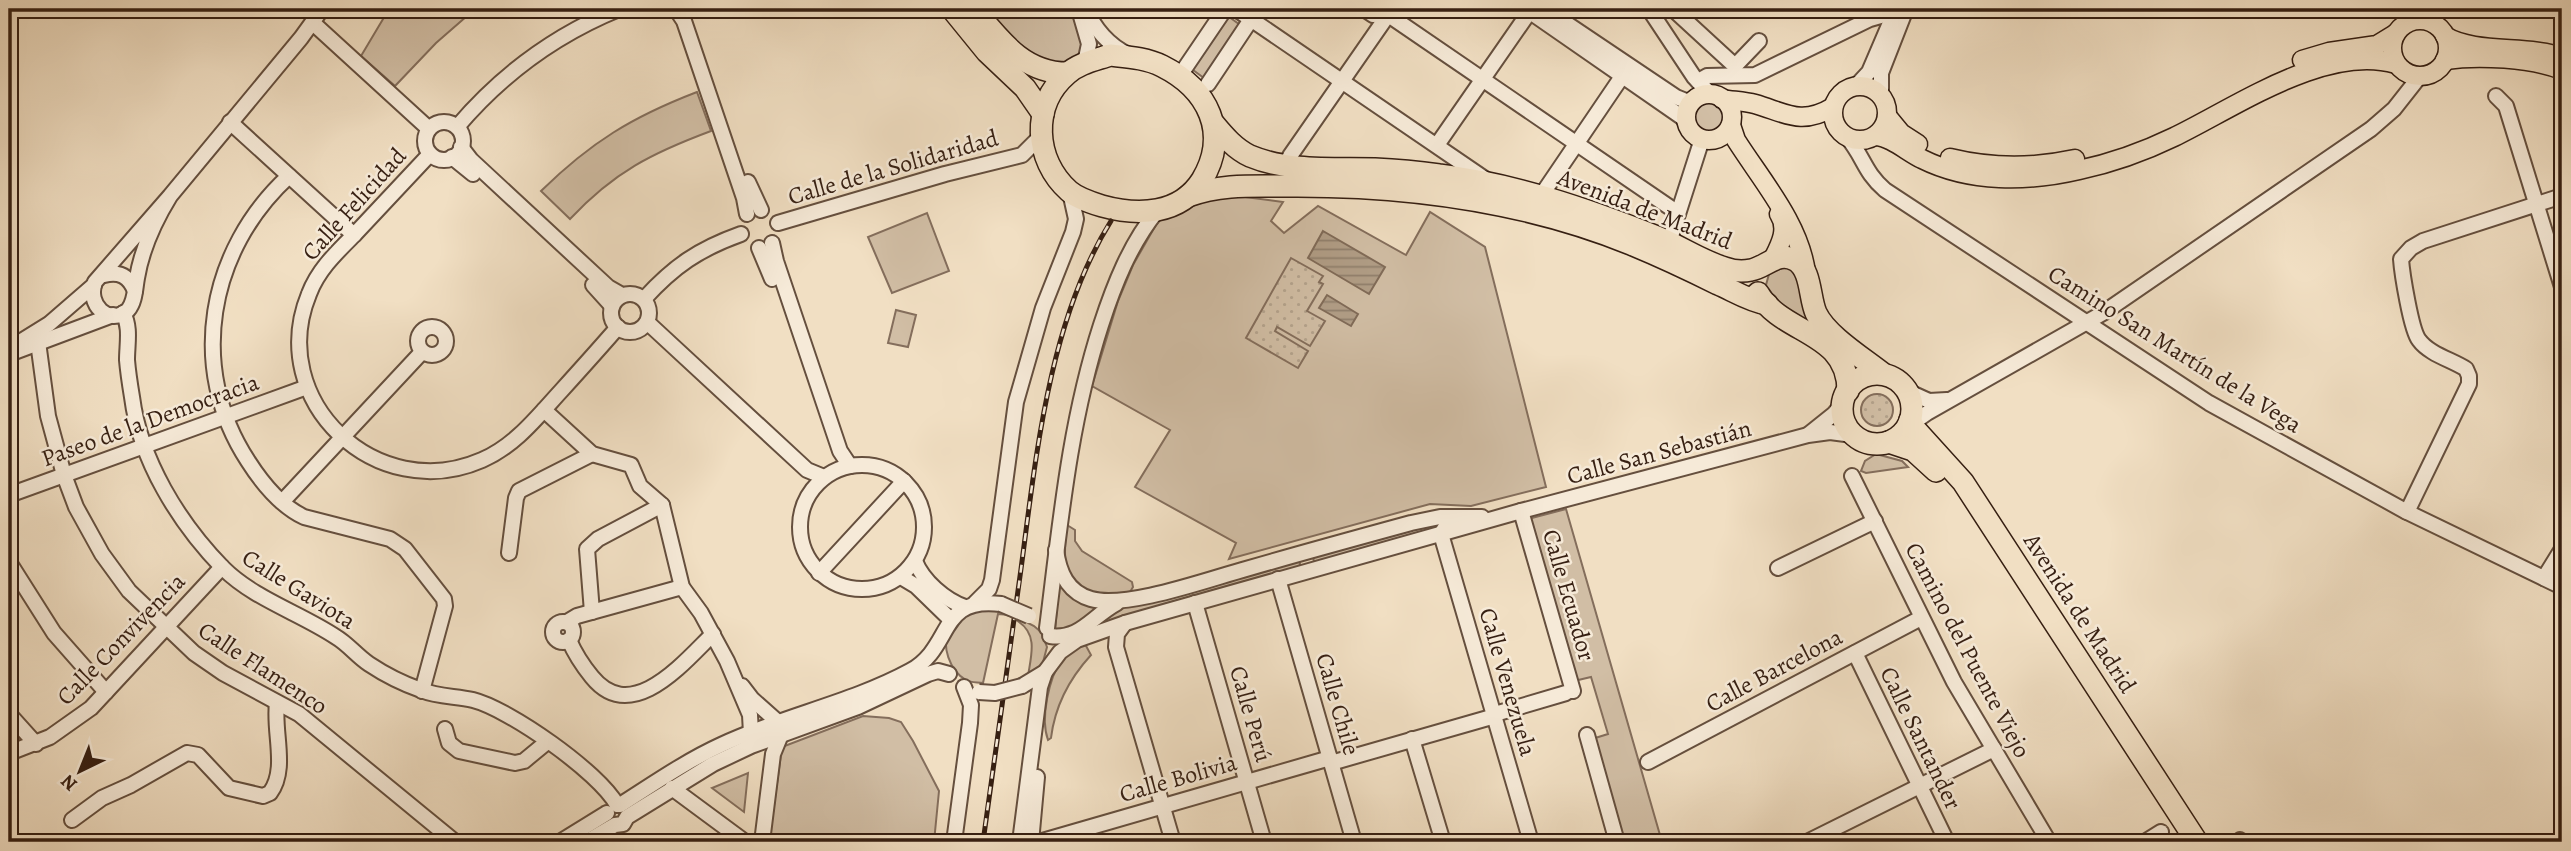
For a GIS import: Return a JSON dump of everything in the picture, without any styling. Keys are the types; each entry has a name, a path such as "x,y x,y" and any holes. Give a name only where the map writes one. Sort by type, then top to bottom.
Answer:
{"highway":[{"path":"953,9 988,52 1025,88 1042,114"},
{"path":"974,9 1028,64 1044,72 1076,68 1111,55 1137,58 1161,66 1185,80 1207,106 1214,124 1208,169 1188,196 1157,211 1121,212 1093,204 1070,192 1050,166 1041,135 1042,114 1049,95 1076,68"},
{"name":"Avenida de Madrid","path":"1214,124 1247,155 1263,160 1309,167 1379,169 1441,175 1495,186 1583,209 1669,242 1726,269 1747,271 1784,258 1795,260 1806,273"},
{"name":"Avenida de Madrid","path":"1188,196 1210,188 1229,186 1341,186 1413,191 1529,211 1597,232 1653,254 1751,300 1767,304 1833,351 1842,361 1846,370 1846,397"},
{"path":"1767,304 1757,290 1758,274 1768,262"},
{"path":"1806,273 1821,322 1882,373 1896,379 1907,391 1912,408 1909,424 1888,442 1867,444 1853,435 1843,420 1846,397 1862,378 1882,373"},
{"name":"Avenida de Madrid","path":"1909,424 1963,482 2197,842"},
{"name":"Avenida de Madrid","path":"1888,442 1903,445 1924,458 1950,490 2181,842"}],"main road":[{"path":"1701,100 1752,103 1801,118 1812,117 1833,107 1841,94 1856,86 1865,87 1881,96 1887,116 1895,128 1909,139 1946,157 1989,165 2020,165 2071,160 2119,148 2165,129 2300,61 2329,52 2377,45 2401,27 2417,20 2430,22 2445,36 2462,44 2514,48 2562,57"},
{"path":"2395,34 2392,54 2399,66 2409,74 2420,76 2431,74 2445,60 2448,49 2445,36"},
{"path":"1709,139 1725,134 1731,121 1742,111 1788,125 1842,132 1858,141 1888,138 1942,168 1983,177 2044,176 2125,158 2307,70 2333,63 2363,60 2379,60 2399,66"},
{"path":"2445,60 2512,60 2562,70"},
{"path":"1701,100 1730,109 1736,140 1795,233 1806,273"},
{"path":"1701,100 1690,130 1735,147 1783,220 1783,236 1768,262"},
{"path":"1833,107 1842,132"},
{"path":"1871,138 1884,127 1887,116"}],"street":[{"path":"37,342 99,280 323,9"},
{"path":"457,127 480,100 524,61 588,22 619,9"},
{"path":"676,9 684,21 744,198 754,212"},
{"path":"690,9 752,195 754,212"},
{"path":"1076,68 1089,44 1085,24 1077,9"},
{"path":"1086,9 1097,28 1113,45 1137,58"},
{"path":"1185,68 1225,9"},
{"path":"1236,9 1254,14 1341,80 1495,186"},
{"path":"1364,9 1373,15 1390,11 1678,214"},
{"path":"1545,9 1676,97 1701,100"},
{"path":"1649,9 1693,78 1701,100"},
{"path":"1673,9 1735,66 1759,41"},
{"path":"1881,96 1881,73 1906,9"},
{"path":"1437,145 1528,10 1623,75 1701,100"},
{"path":"1290,156 1390,11"},
{"path":"1208,84 1254,14"},
{"path":"1701,100 1707,76 1755,75 1870,19 1894,14 1869,72 1856,86"},
{"path":"313,23 429,129"},
{"path":"2399,66 2399,102"},
{"path":"1545,190 1623,75"},
{"path":"1909,424 2087,323 2371,129 2386,117 2420,76"},
{"path":"2496,96 2505,106 2562,287"},
{"path":"230,122 354,235"},
{"path":"442,122 457,127 463,140 457,153 444,160 430,154 425,139 429,129 442,122"},
{"name":"Camino San Martín de la Vega","path":"1842,132 1861,158 1867,172 1885,190 2209,403 2407,512 2562,587"},
{"name":"Calle de la Solidaridad","path":"778,223 945,174 1022,155 1041,135"},
{"path":"1861,158 1862,147 1871,138"},
{"path":"1671,236 1709,139"},
{"path":"457,153 494,193 602,293 617,301 637,295 644,299 649,306 644,326 633,332 618,327 613,321 617,301"},
{"name":"Calle Felicidad","path":"430,154 321,270 304,309 299,356 307,387 319,412 342,438 375,460 394,467 441,471 480,461 500,452 544,410 618,327"},
{"name":"Calle de la Solidaridad","path":"1022,155 1050,166"},
{"path":"289,176 244,228 229,257 220,283 212,342 216,386 225,416 240,448 256,473 282,502 304,517 390,539 404,549 444,599 445,606 422,691"},
{"path":"560,842 616,812 672,788 780,730 914,669 929,657 951,620 989,589 1016,402 1043,309 1076,219 1070,192"},
{"path":"9,351 118,314 133,303 149,236 170,197"},
{"path":"2407,512 2469,384 2469,376 2466,369 2426,347 2417,338 2401,259 2411,248 2423,241 2536,203 2562,197"},
{"path":"1020,842 1040,687 1053,647 1048,632 1056,550 1079,400 1122,267 1157,211"},
{"path":"754,212 768,212 778,223 776,238 766,245 751,246 741,234 741,226 754,212"},
{"path":"644,299 685,260 714,244 741,234"},
{"path":"766,245 776,261 840,451 850,466"},
{"path":"766,245 767,264 833,454 829,474"},
{"path":"118,314 102,312 96,306 92,295 99,280 114,273 121,274 128,279 135,292"},
{"path":"9,351 49,324 80,298"},
{"name":"Calle Gaviota","path":"118,314 127,320 127,361 132,402 145,446 169,499 187,526 222,567 249,588 337,637 369,664 422,691 473,700 504,711 574,760 594,779 616,812"},
{"path":"644,326 807,470 829,474"},
{"path":"644,326 802,476 812,490"},
{"name":"Calle Flamenco","path":"37,342 48,416 64,475 76,507 102,554 129,591 166,629 208,664 299,714 455,842"},
{"path":"282,502 422,352"},
{"name":"Paseo de la Democracia","path":"9,495 307,387"},
{"path":"1907,391 1929,401 1955,398"},
{"path":"1808,435 1834,414 1846,397"},
{"path":"544,410 592,454 631,465 640,486 662,505 682,587 727,661 750,716 751,733"},
{"path":"1808,435 1830,432 1853,435"},
{"name":"Calle San Sebastián","path":"1049,666 1077,640 1125,623 1521,511 1808,435"},
{"path":"509,553 519,491 592,454"},
{"path":"850,466 874,466 905,481 915,495 924,517 923,541 915,561 901,577 880,588 855,590 834,583 819,573 806,555 800,529 803,507 812,490 829,474 850,466"},
{"name":"Camino del Puente Viejo","path":"1852,476 1954,682 2049,842"},
{"path":"819,573 905,481"},
{"path":"592,612 587,549 598,539 662,505"},
{"name":"Calle San Sebastián","path":"1121,600 1167,591 1411,523 1521,511"},
{"name":"Calle Ecuador","path":"1521,511 1569,692"},
{"path":"1441,534 1451,517"},
{"path":"1778,568 1875,521"},
{"name":"Calle Venezuela","path":"1441,534 1531,842"},
{"path":"2544,578 2562,549"},
{"path":"1056,550 1061,574 1075,591 1082,596 1102,601 1121,600"},
{"path":"1300,554 1308,562 1304,572"},
{"path":"915,561 924,576 955,603 1001,604 1029,616 1048,632 1062,638 1074,634 1102,611 1121,600"},
{"path":"9,562 54,633 106,692"},
{"name":"Calle Convivencia","path":"9,753 36,744 74,722 106,692 222,567"},
{"path":"901,577 916,586 951,620"},
{"name":"Calle Chile","path":"1278,579 1354,842"},
{"path":"682,587 577,616 567,622 573,628 569,640 573,652 600,686 613,693 628,695 643,693 660,683 713,634"},
{"name":"Calle Perú","path":"1195,603 1264,839"},
{"name":"Calle Barcelona","path":"1648,762 1921,618"},
{"path":"1125,623 1117,634 1116,647 1173,842"},
{"path":"1097,632 1108,638 1116,647"},
{"path":"942,636 941,648 949,674"},
{"name":"Calle Santander","path":"1854,653 1947,842"},
{"path":"727,661 752,699 780,730"},
{"path":"588,842 616,812 692,760 751,733 780,730 889,694 938,671 949,674 964,687 995,693 1022,686 1049,666"},
{"path":"954,842 970,723 971,705 964,687"},
{"name":"Calle Bolivia","path":"1039,842 1072,838 1247,782 1412,739 1569,692"},
{"path":"72,820 102,798 187,753 198,755 229,788 263,796 270,793 279,774 276,703"},
{"path":"9,714 36,744"},
{"path":"1031,842 1039,740 1036,723"},
{"path":"445,729 449,743 458,751 515,763 524,761 547,742"},
{"path":"762,842 773,754 780,730"},
{"path":"1587,735 1618,842"},
{"path":"1412,739 1443,842"},
{"path":"1807,842 1994,749"},
{"path":"672,788 745,842"},
{"path":"2145,842 2161,832"}],"shaded area":[{"path":"389,9 475,9 436,43 395,86 361,56"},
{"path":"982,9 1069,9 1082,32 1084,50 1073,64 1035,60"},
{"path":"1225,14 1243,27 1208,81 1189,67"},
{"path":"697,92 711,131 670,147 618,176 570,219 541,191 577,158 613,132 652,111"},
{"path":"1709,101 1721,106 1726,118 1721,130 1709,135 1697,130 1692,118 1697,106"},
{"path":"1230,195 1283,202 1271,221 1284,233 1318,206 1406,255 1430,212 1485,247 1546,487 1471,506 1430,504 1229,559 1236,543 1135,487 1170,430 1092,386 1118,301 1133,265 1159,220 1207,196"},
{"path":"927,213 949,271 892,293 868,237"},
{"path":"1323,231 1385,267 1369,294 1308,258"},
{"path":"1291,258 1323,276 1319,282 1323,284 1307,311 1325,321 1310,346 1277,327 1275,331 1308,351 1298,368 1246,338"},
{"path":"1784,267 1791,269 1864,367 1854,372 1770,298 1766,285 1769,274"},
{"path":"1327,295 1358,314 1351,326 1319,308"},
{"path":"896,310 916,315 908,347 888,343"},
{"path":"1877,394 1888,399 1893,410 1888,421 1877,426 1866,421 1861,410 1866,399"},
{"path":"1876,454 1902,461 1908,467 1866,473 1861,471 1865,461"},
{"path":"1566,509 1662,842 1621,842 1592,739 1608,734 1591,677 1574,681 1528,519"},
{"path":"1067,525 1075,530 1075,541 1082,551 1132,582 1130,592 1104,596 1093,593 1072,578 1066,562"},
{"path":"1447,525 1315,565 1312,554 1412,527"},
{"path":"1297,560 1300,563 1299,569 1090,630 1121,605"},
{"path":"1059,581 1103,605 1076,627 1055,632"},
{"path":"971,610 1005,611 1034,626 1041,632 1047,647 1042,666 1028,676 1032,646 1029,633 1014,618 998,614 983,683 970,682 960,676 948,657 947,635 954,624"},
{"path":"1085,644 1091,655 1064,693 1051,738 1048,740 1045,710 1053,677 1064,656"},
{"path":"863,716 901,722 913,741 939,791 934,842 769,842 782,747"},
{"path":"748,773 744,812 712,788"}],"railway":[{"path":"983,842 1048,390 1073,301 1090,260 1111,221"}]}
